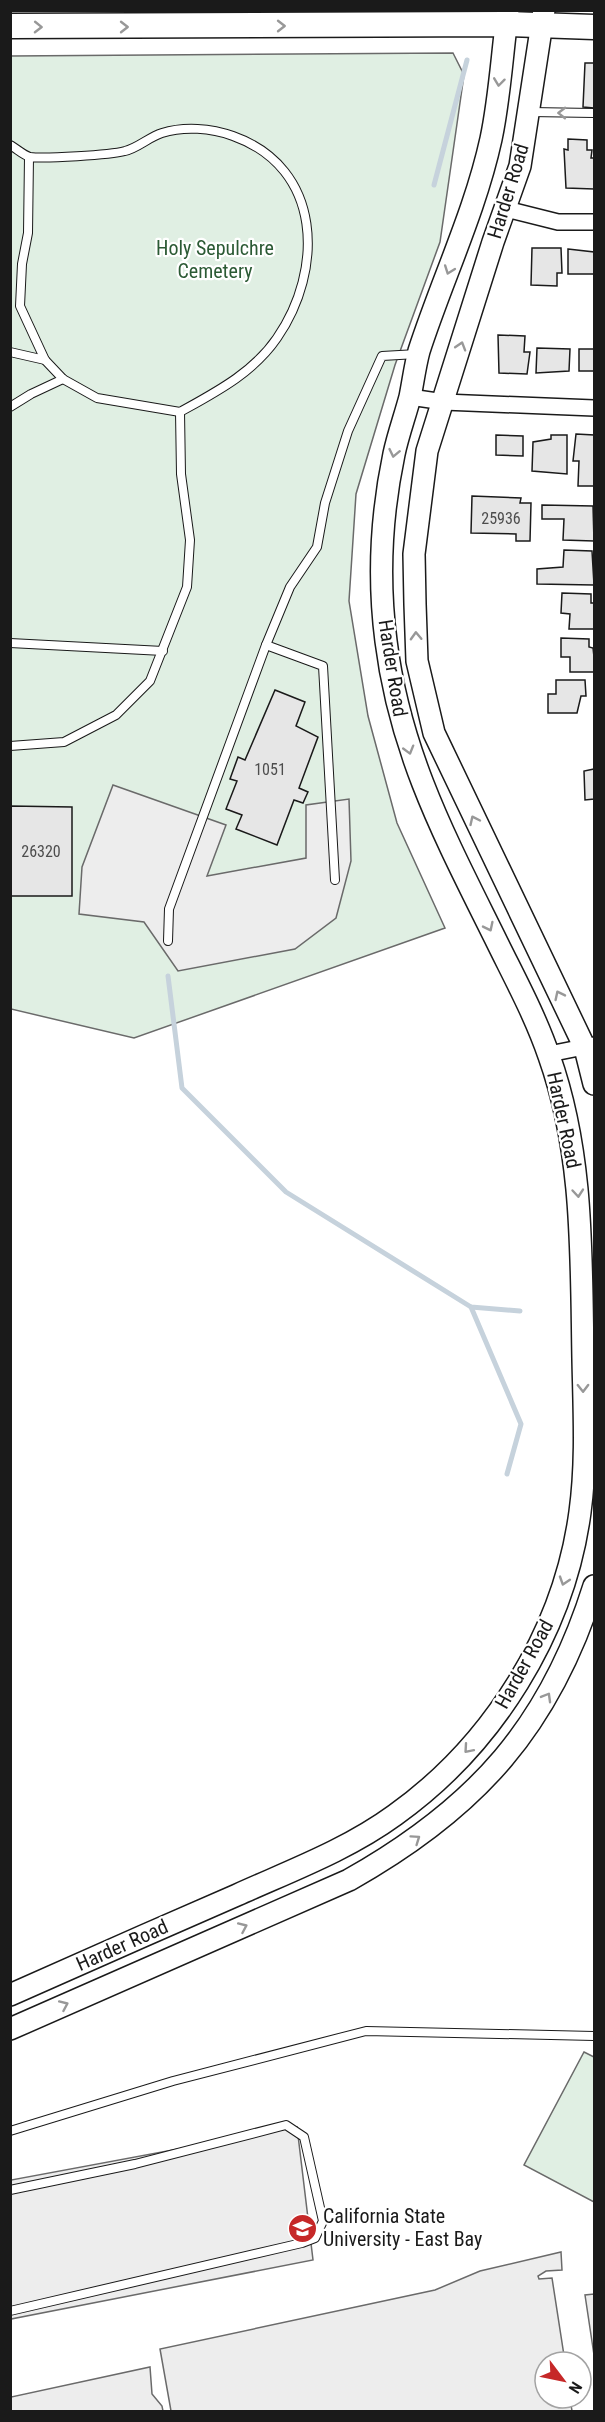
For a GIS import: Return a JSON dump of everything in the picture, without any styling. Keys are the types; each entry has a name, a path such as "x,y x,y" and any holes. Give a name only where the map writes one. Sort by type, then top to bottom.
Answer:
{"main road":[{"path":"10,26 507,17 542,18 594,27"}],"street":[{"name":"Harder Road","path":"10,1995 323,1857 394,1816 461,1757 492,1721 535,1653 565,1580 580,1514 583,1476 580,1208 574,1151 567,1113 549,1054 533,1013 434,815 414,768 401,722 386,641 381,538 394,451 410,397 418,354 471,208 491,138 507,17"},
{"name":"Harder Road","path":"542,18 530,112 520,166 493,242 427,451 414,554 417,661 434,733 590,1046 594,1084"},
{"path":"506,209 558,222 594,222"},
{"path":"410,397 444,402 594,408"},
{"name":"Harder Road","path":"549,1054 590,1046"},
{"name":"Harder Road","path":"10,2029 350,1880 394,1855 428,1830 462,1802 492,1772 533,1720 567,1660 594,1586"}],"lane":[{"path":"530,112 594,113"},
{"path":"10,145 29,157 127,151 161,133 193,128 233,136 261,151 280,168 298,195 309,225 308,259 300,297 277,339 243,375 180,412 97,398 63,379 45,360 20,306 22,264 27,233 29,157"},
{"path":"10,352 45,360"},
{"path":"168,941 169,909 267,645 291,587 317,547 326,503 348,431 382,356 418,354"},
{"path":"10,407 63,379"},
{"path":"10,746 64,742 116,715 150,681 187,586 190,540 181,474 180,412"},
{"path":"10,643 163,651"},
{"path":"267,645 322,666 335,880"},
{"path":"10,2131 173,2081 366,2031 594,2036"},
{"path":"10,2190 135,2164 286,2125 304,2137 323,2221 315,2238 302,2242 10,2311"}],"green space":[{"name":"Holy Sepulchre Cemetery","path":"453,53 464,75 440,242 395,365 356,494 349,601 368,716 397,823 445,928 134,1038 11,1009 11,56"},
{"path":"584,2052 594,2057 594,2202 524,2165"}],"shaded area":[{"path":"113,785 226,825 207,876 306,858 306,805 349,799 351,861 336,918 295,949 178,971 144,922 79,914 82,867"},
{"path":"297,2127 313,2260 11,2319 11,2180"},
{"path":"561,2252 562,2270 546,2271 538,2276 539,2279 552,2278 563,2350 533,2350 533,2410 572,2411 171,2411 160,2349 435,2290 480,2271"},
{"path":"594,2294 594,2355 585,2295"},
{"path":"150,2367 152,2394 162,2406 163,2411 11,2411 11,2397"}],"building":[{"path":"585,63 594,63 594,108 583,107"},
{"path":"568,139 587,140 587,150 592,150 591,158 594,158 594,189 566,188 564,149 568,150"},
{"path":"532,248 561,248 562,273 557,273 557,286 531,285"},
{"path":"568,249 594,252 594,274 568,274"},
{"path":"498,335 525,336 524,352 530,352 527,374 499,373"},
{"path":"537,348 570,349 569,371 536,373"},
{"path":"579,349 594,349 594,371 579,371"},
{"path":"576,434 594,435 594,486 578,486 579,461 573,461"},
{"path":"496,435 523,436 523,456 496,455"},
{"path":"551,435 567,435 567,474 532,471 533,442 551,439"},
{"path":"472,496 521,498 520,503 531,503 530,541 516,541 516,534 471,533"},
{"path":"542,505 593,506 594,541 563,540 564,519 542,519"},
{"path":"564,550 592,551 594,585 537,584 537,569 563,567"},
{"path":"562,593 591,594 591,603 594,603 594,629 569,629 570,614 561,613"},
{"path":"561,638 589,639 589,647 593,648 594,672 570,672 570,657 561,657"},
{"path":"556,680 585,680 586,696 581,696 577,713 548,713 548,694 556,694"},
{"path":"275,690 305,702 296,726 318,737 299,788 308,792 303,803 294,800 277,845 236,829 242,815 226,809 237,781 230,779 238,757 245,760"},
{"path":"594,769 594,799 585,800 584,771"},
{"path":"10,806 72,807 72,896 10,896"}],"waterway":[{"path":"434,185 467,60"},
{"path":"168,976 182,1088 286,1192 471,1307 520,1311"},
{"path":"471,1307 521,1424 507,1474"}],"place":[{"name":"California State University - East Bay","path":"302,2228"}]}
